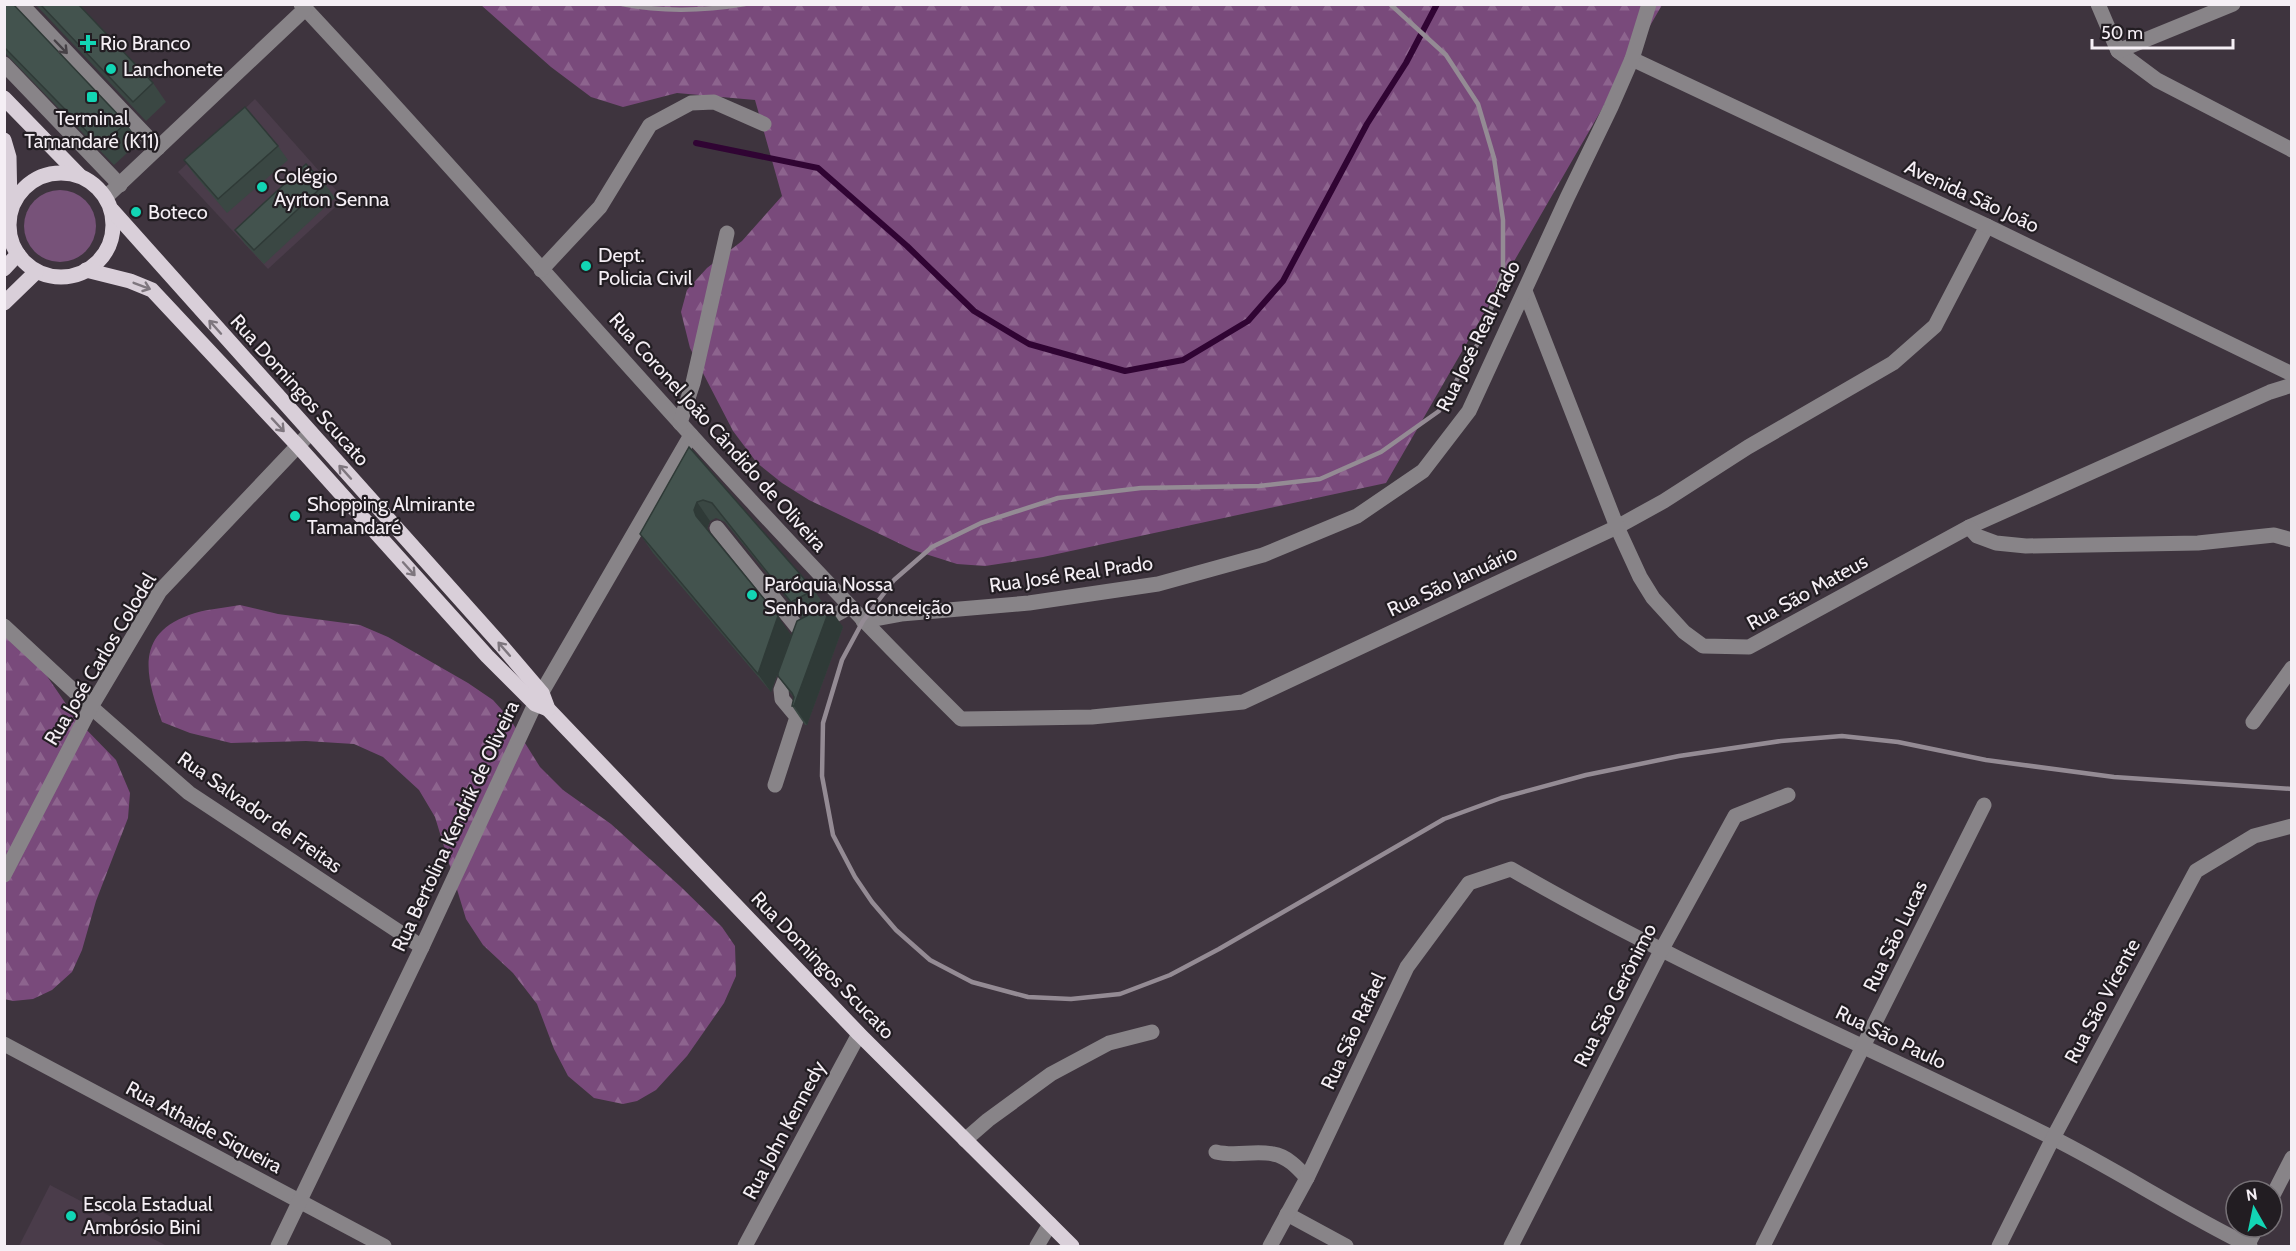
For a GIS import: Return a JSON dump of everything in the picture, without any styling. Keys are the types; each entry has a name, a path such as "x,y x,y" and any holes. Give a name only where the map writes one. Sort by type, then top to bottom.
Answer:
{"main road":[{"path":"4,98 80,175 95,183 109,203 114,227 110,244 100,259 86,270 75,276 49,277 36,272 18,254 11,240 9,225 9,157 4,140"},
{"path":"10,210 18,194 30,182 46,174 63,172 80,175"},
{"name":"Rua Domingos Scucato","path":"109,203 542,702 859,1034 1072,1246"},
{"path":"4,269 18,254"},
{"name":"Rua Domingos Scucato","path":"86,270 129,281 152,290 298,446 487,656 542,702"},
{"path":"4,303 36,272"}],"street":[{"path":"21,4 158,148"},
{"name":"Rua José Real Prado","path":"863,621 901,614 1029,603 1158,584 1263,555 1357,516 1423,471 1469,411 1611,107 1632,59 1649,4"},
{"path":"2098,4 2118,51 2157,80 2292,150"},
{"path":"2118,51 2233,4"},
{"path":"109,203 120,184 303,7"},
{"name":"Rua Coronel João Cândido de Oliveira","path":"303,7 863,621"},
{"name":"Avenida São João","path":"1632,59 1987,226 2292,374"},
{"path":"4,64 120,184"},
{"path":"541,270 600,207 650,125 691,104 714,102 764,124"},
{"name":"Rua São Januário","path":"863,621 961,719 1092,717 1243,702 1617,527 1664,501 1748,447 1893,363 1935,326 1987,226"},
{"path":"680,423 693,383 727,233"},
{"name":"Rua São Mateus","path":"1525,291 1617,527 1640,577 1653,598 1684,632 1703,646 1749,647 1969,527 2270,392 2292,385"},
{"name":"Rua José Carlos Colodel","path":"4,874 91,707 160,591 310,434"},
{"name":"Rua Bertolina Kendrik de Oliveira","path":"278,1246 542,702 691,435"},
{"path":"1969,527 1977,536 1996,543 2026,546 2198,543 2274,535 2292,540"},
{"path":"717,528 798,643"},
{"path":"775,785 797,717 782,699 781,690 798,643 850,607"},
{"name":"Rua Salvador de Freitas","path":"4,626 91,707 189,793 422,947"},
{"path":"2253,722 2292,668"},
{"name":"Rua São Gerônimo","path":"1510,1246 1662,949 1735,816 1788,795"},
{"name":"Rua São Lucas","path":"1763,1246 1984,804"},
{"name":"Rua São Vicente","path":"1999,1246 2053,1138 2196,871 2254,836 2292,826"},
{"name":"Rua São Paulo","path":"1511,868 1573,904 1662,949 2053,1138 2248,1246"},
{"name":"Rua São Rafael","path":"1270,1246 1307,1178 1407,967 1469,883 1511,868"},
{"path":"965,1140 988,1120 1051,1074 1109,1043 1152,1032"},
{"name":"Rua John Kennedy","path":"746,1246 859,1034"},
{"name":"Rua Athaide Siqueira","path":"4,1044 384,1246"},
{"path":"1216,1152 1232,1155 1273,1154 1293,1163 1307,1178"},
{"path":"2281,1179 2292,1158"},
{"path":"1287,1214 1346,1246"},
{"path":"1038,1246 1050,1224"}],"shaded area":[{"name":"Colégio Ayrton Senna","path":"255,99 344,199 268,269 178,172"},
{"path":"60,190 74,193 86,200 93,212 96,226 93,240 86,252 74,259 60,262 46,259 34,252 27,240 24,226 27,212 34,200 46,193"},
{"name":"Escola Estadual Ambrósio Bini","path":"50,1185 167,1246 19,1246"}],"green space":[{"path":"481,5 1662,5 1386,483 1043,557 985,566 957,564 913,550 809,500 782,483 757,463 733,431 690,348 681,312 687,290 707,268 742,241 782,196 755,100 677,93 623,107 591,97 551,67"},
{"path":"240,605 278,614 360,625 388,637 468,683 493,700 510,719 540,767 563,790 611,824 722,927 735,946 736,976 724,1003 687,1056 656,1090 637,1101 623,1104 594,1098 568,1076 554,1049 537,1004 513,973 483,945 466,919 435,817 419,790 383,757 354,744 306,741 231,743 190,733 162,722 149,674 152,646 159,634 171,623 189,615"},
{"path":"4,634 38,663 77,720 116,760 130,793 128,818 96,901 82,950 72,972 52,990 33,999 13,1001 4,999"}],"building":[{"path":"4,4 13,4 126,123 101,146 4,47"},
{"path":"40,4 78,4 153,83 133,102"},
{"path":"245,107 278,146 218,199 184,160"},
{"path":"306,164 325,184 254,250 235,230"},
{"path":"689,447 814,590 791,602 712,503 703,500 697,502 694,510 696,516 778,616 758,674 640,534"},
{"path":"827,605 830,608 794,706 792,706 794,697 778,673 797,621"}],"waterway":[{"path":"696,143 818,168 907,246 974,311 1029,344 1125,371 1183,360 1248,321 1283,281 1367,124 1406,63 1437,4"}],"railway":[{"path":"622,4 683,10 745,4"},
{"path":"1390,4 1446,55 1478,104 1494,158 1503,220 1503,272 1482,336 1439,411 1381,452 1320,479 1259,486 1141,488 1058,498 981,523 932,547 894,580 863,621 842,660 823,723 822,776 833,835 855,877 872,902 896,930 930,960 972,982 1028,997 1071,999 1120,994 1170,975 1219,949 1444,819 1501,798 1586,775 1679,756 1781,741 1842,736 1898,742 1986,760 2114,777 2292,789"}],"place":[{"name":"Rio Branco","path":"88,43"},
{"name":"Lanchonete","path":"111,69"},
{"name":"Terminal Tamandaré (K11)","path":"92,97"},
{"name":"Colégio Ayrton Senna","path":"262,187"},
{"name":"Boteco","path":"136,212"},
{"name":"Dept. Policia Civil","path":"586,266"},
{"name":"Shopping Almirante Tamandaré","path":"295,516"},
{"name":"Paróquia Nossa Senhora da Conceição","path":"752,595"},
{"name":"Escola Estadual Ambrósio Bini","path":"71,1216"}]}
